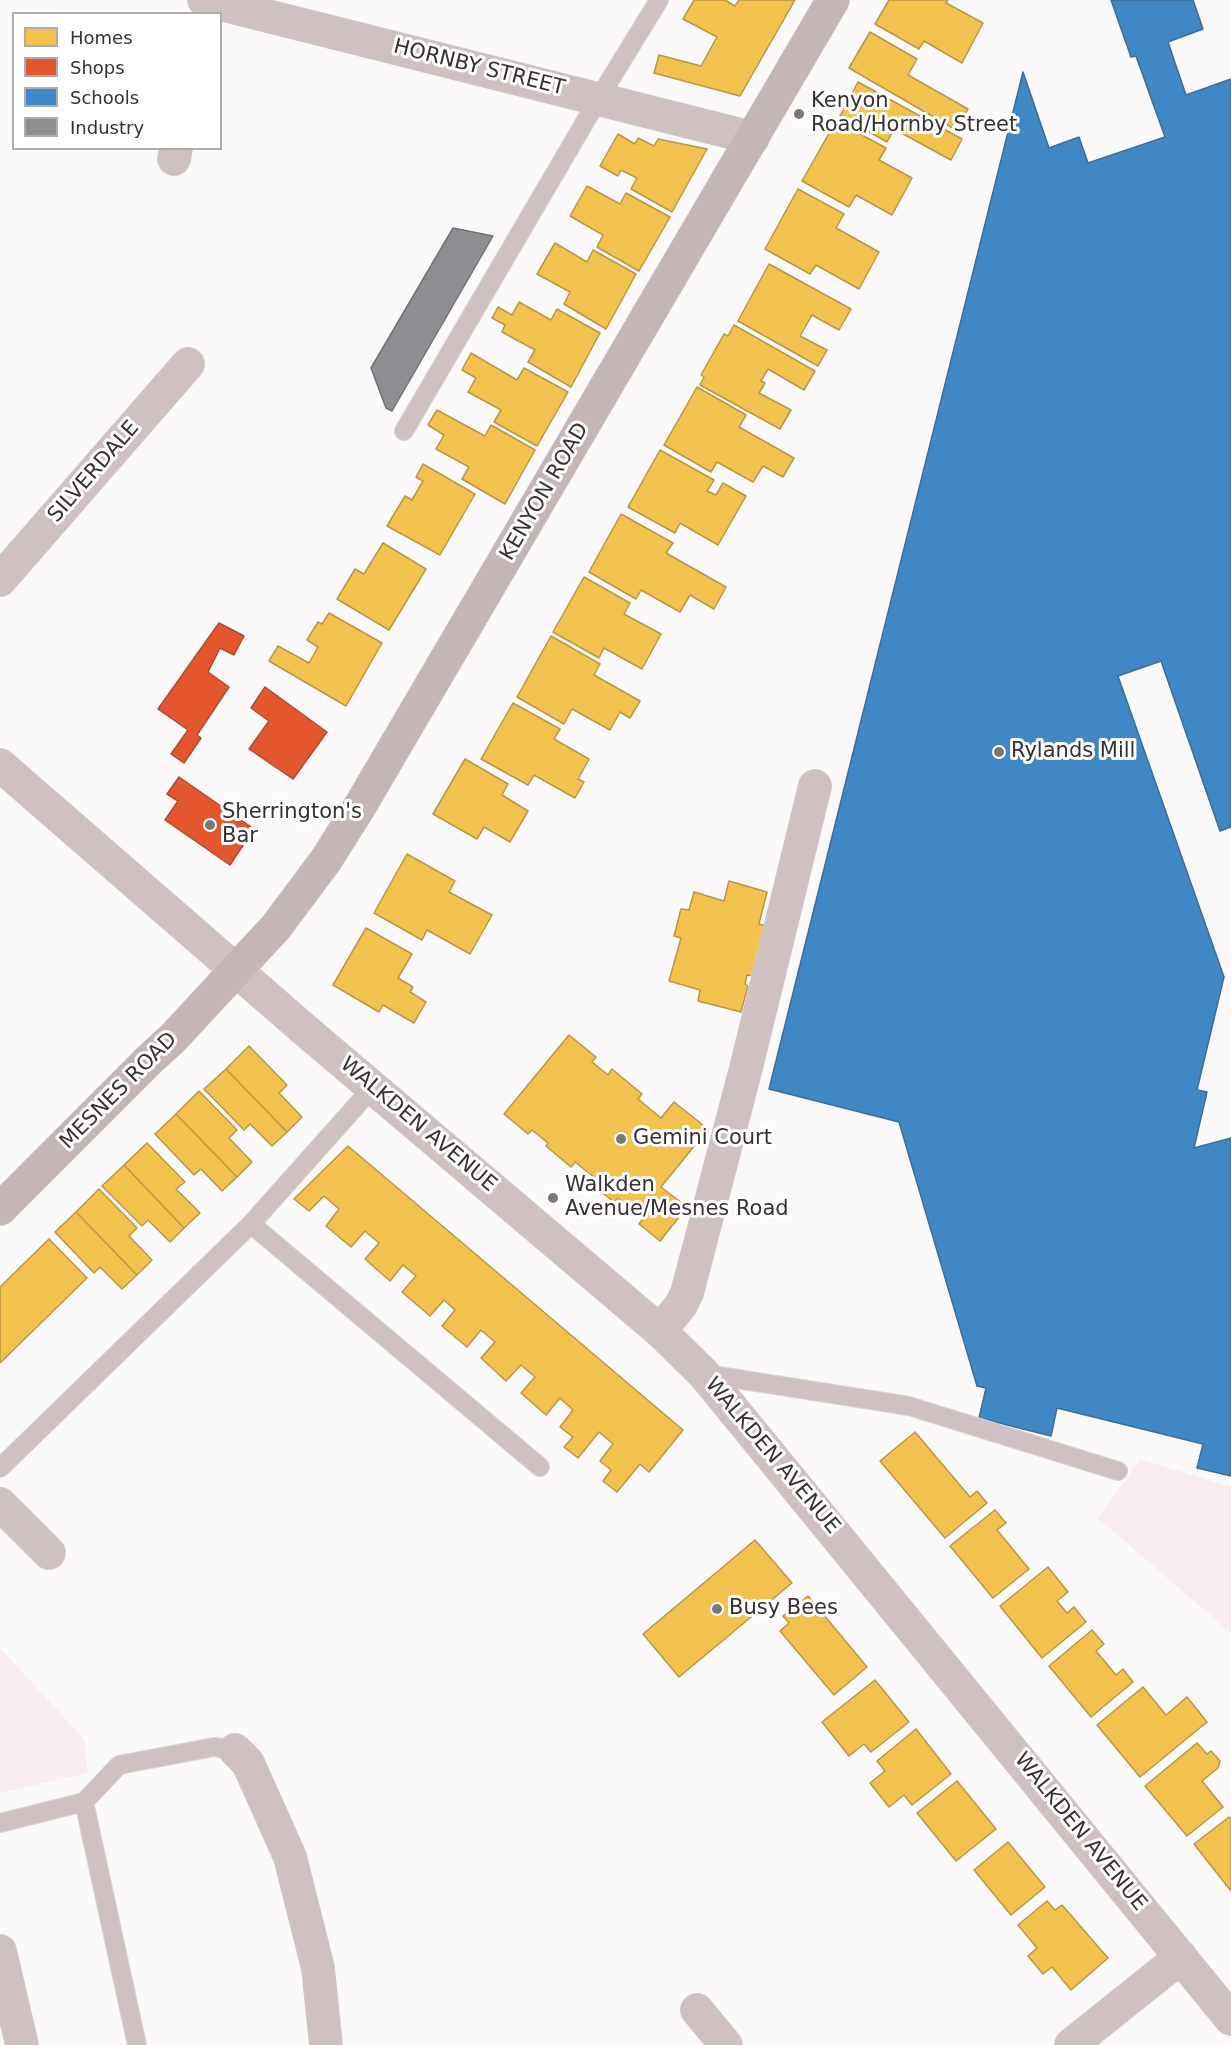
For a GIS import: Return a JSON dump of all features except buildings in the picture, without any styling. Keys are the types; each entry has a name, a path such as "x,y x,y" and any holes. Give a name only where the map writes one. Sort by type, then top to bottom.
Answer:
{"main road":[{"name":"KENYON ROAD","path":"235,969 276,927 326,860 360,806 833,0"},
{"name":"MESNES ROAD","path":"0,1209 140,1068 173,1038 235,969"}],"street":[{"name":"HORNBY STREET","path":"208,4 598,98 753,138"},
{"name":"SILVERDALE","path":"0,580 188,364"},
{"name":"WALKDEN AVENUE","path":"0,765 148,891 235,969 660,1330 704,1374 1231,2019"},
{"path":"660,1330 681,1305 687,1293 746,1068 815,786"},
{"path":"0,1504 49,1553"},
{"path":"235,1750 248,1763 290,1857 318,1968 326,2045"},
{"path":"0,1952 22,2045"},
{"path":"1071,2045 1181,1957"},
{"path":"697,2010 726,2045"}],"lane":[{"path":"404,431 598,98 659,0"},
{"path":"0,1468 251,1224 373,1087"},
{"path":"251,1224 540,1467"},
{"path":"704,1374 909,1406 1118,1471"},
{"path":"0,1823 84,1802 119,1765 214,1747 235,1750"},
{"path":"84,1802 137,2045"}],"shaded area":[{"path":"1140,1459 1231,1487 1231,1633 1098,1518"},
{"path":"0,1648 84,1739 88,1773 0,1793"}],"place":[{"name":"Kenyon Road/Hornby Street","path":"799,114"},
{"name":"Rylands Mill","path":"999,752"},
{"name":"Sherrington's Bar","path":"210,825"},
{"name":"Gemini Court","path":"621,1139"},
{"name":"Walkden Avenue/Mesnes Road","path":"553,1198"},
{"name":"Busy Bees","path":"717,1609"}]}
